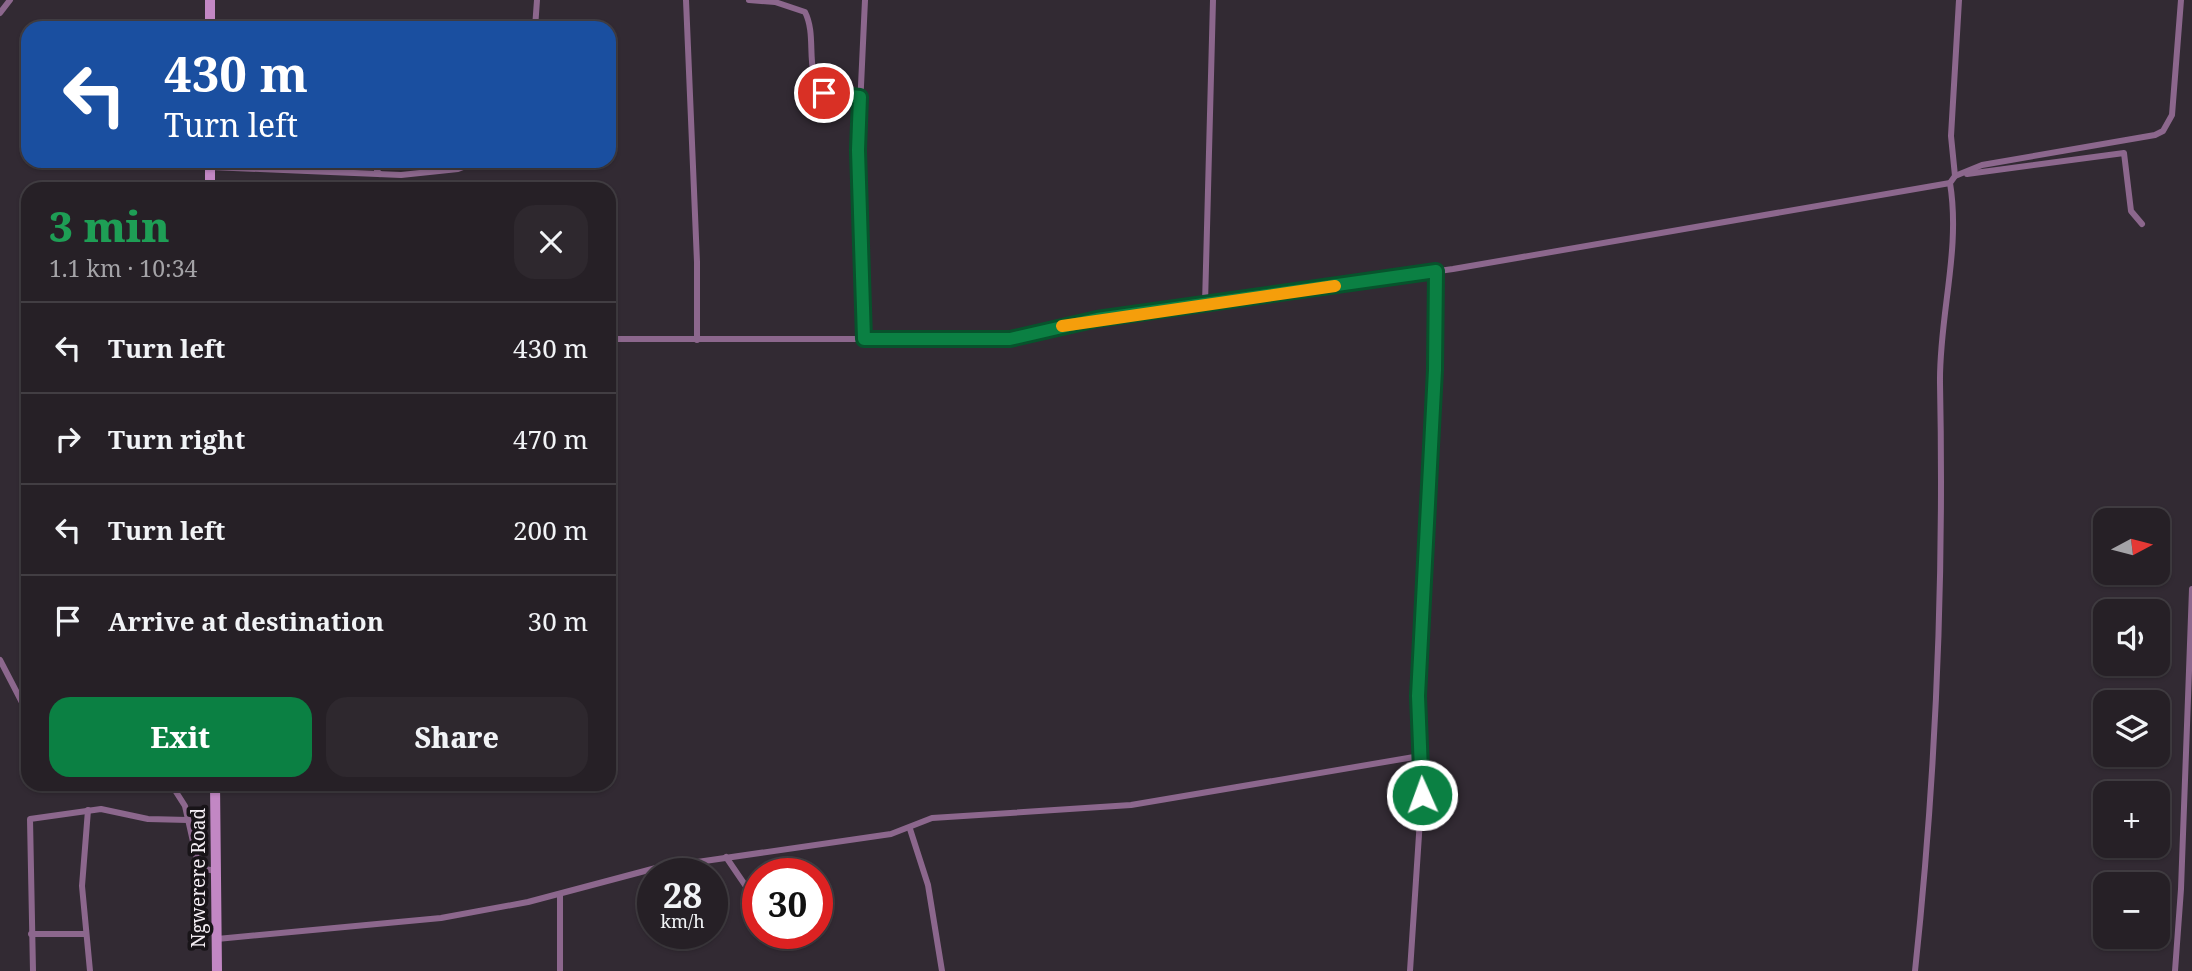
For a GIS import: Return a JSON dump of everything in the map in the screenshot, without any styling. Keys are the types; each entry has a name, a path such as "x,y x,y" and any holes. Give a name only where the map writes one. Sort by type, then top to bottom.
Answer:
{"main road":[{"path":"210,0 210,21"},
{"name":"Ngwerere Road","path":"215,791 217,971"}],"street":[{"path":"0,13 10,0"},
{"path":"536,21 537,0"},
{"path":"686,0 697,262 697,340"},
{"path":"749,0 775,2 805,12 810,22 816,84 824,93 860,97"},
{"path":"864,339 858,150 865,0"},
{"path":"1205,304 1213,0"},
{"path":"1955,176 1951,136 1959,0"},
{"path":"1915,971 1935,741 1942,494 1941,371 1955,217 1950,183 1955,176 1982,165 2155,135 2163,131 2172,115 2181,0"},
{"path":"1955,176 2124,153 2131,211 2142,224"},
{"path":"278,168 380,174 436,173 454,168"},
{"path":"377,168 380,174"},
{"path":"616,340 1010,339 1097,319 1436,271 1950,183"},
{"path":"1410,971 1423,774 1418,696 1435,370 1436,271"},
{"path":"2175,971 2182,875 2192,589"},
{"path":"0,660 21,700"},
{"path":"217,939 441,918 560,894 628,874 910,829 933,818 1131,805 1420,756"},
{"path":"177,791 188,820 199,868 216,871"},
{"path":"33,971 30,819 88,810 110,810 148,819 188,820"},
{"path":"88,810 82,886 90,971"},
{"path":"910,829 928,885 942,971"},
{"path":"726,857 742,880"},
{"path":"560,894 560,971"},
{"path":"31,934 86,934"}],"slow traffic":[{"path":"1062,326 1335,286"}],"route":[{"path":"824,93 860,97 858,150 864,339 1010,339 1097,319 1436,271 1435,370 1427,472 1428,514 1418,696 1422,795"}]}
